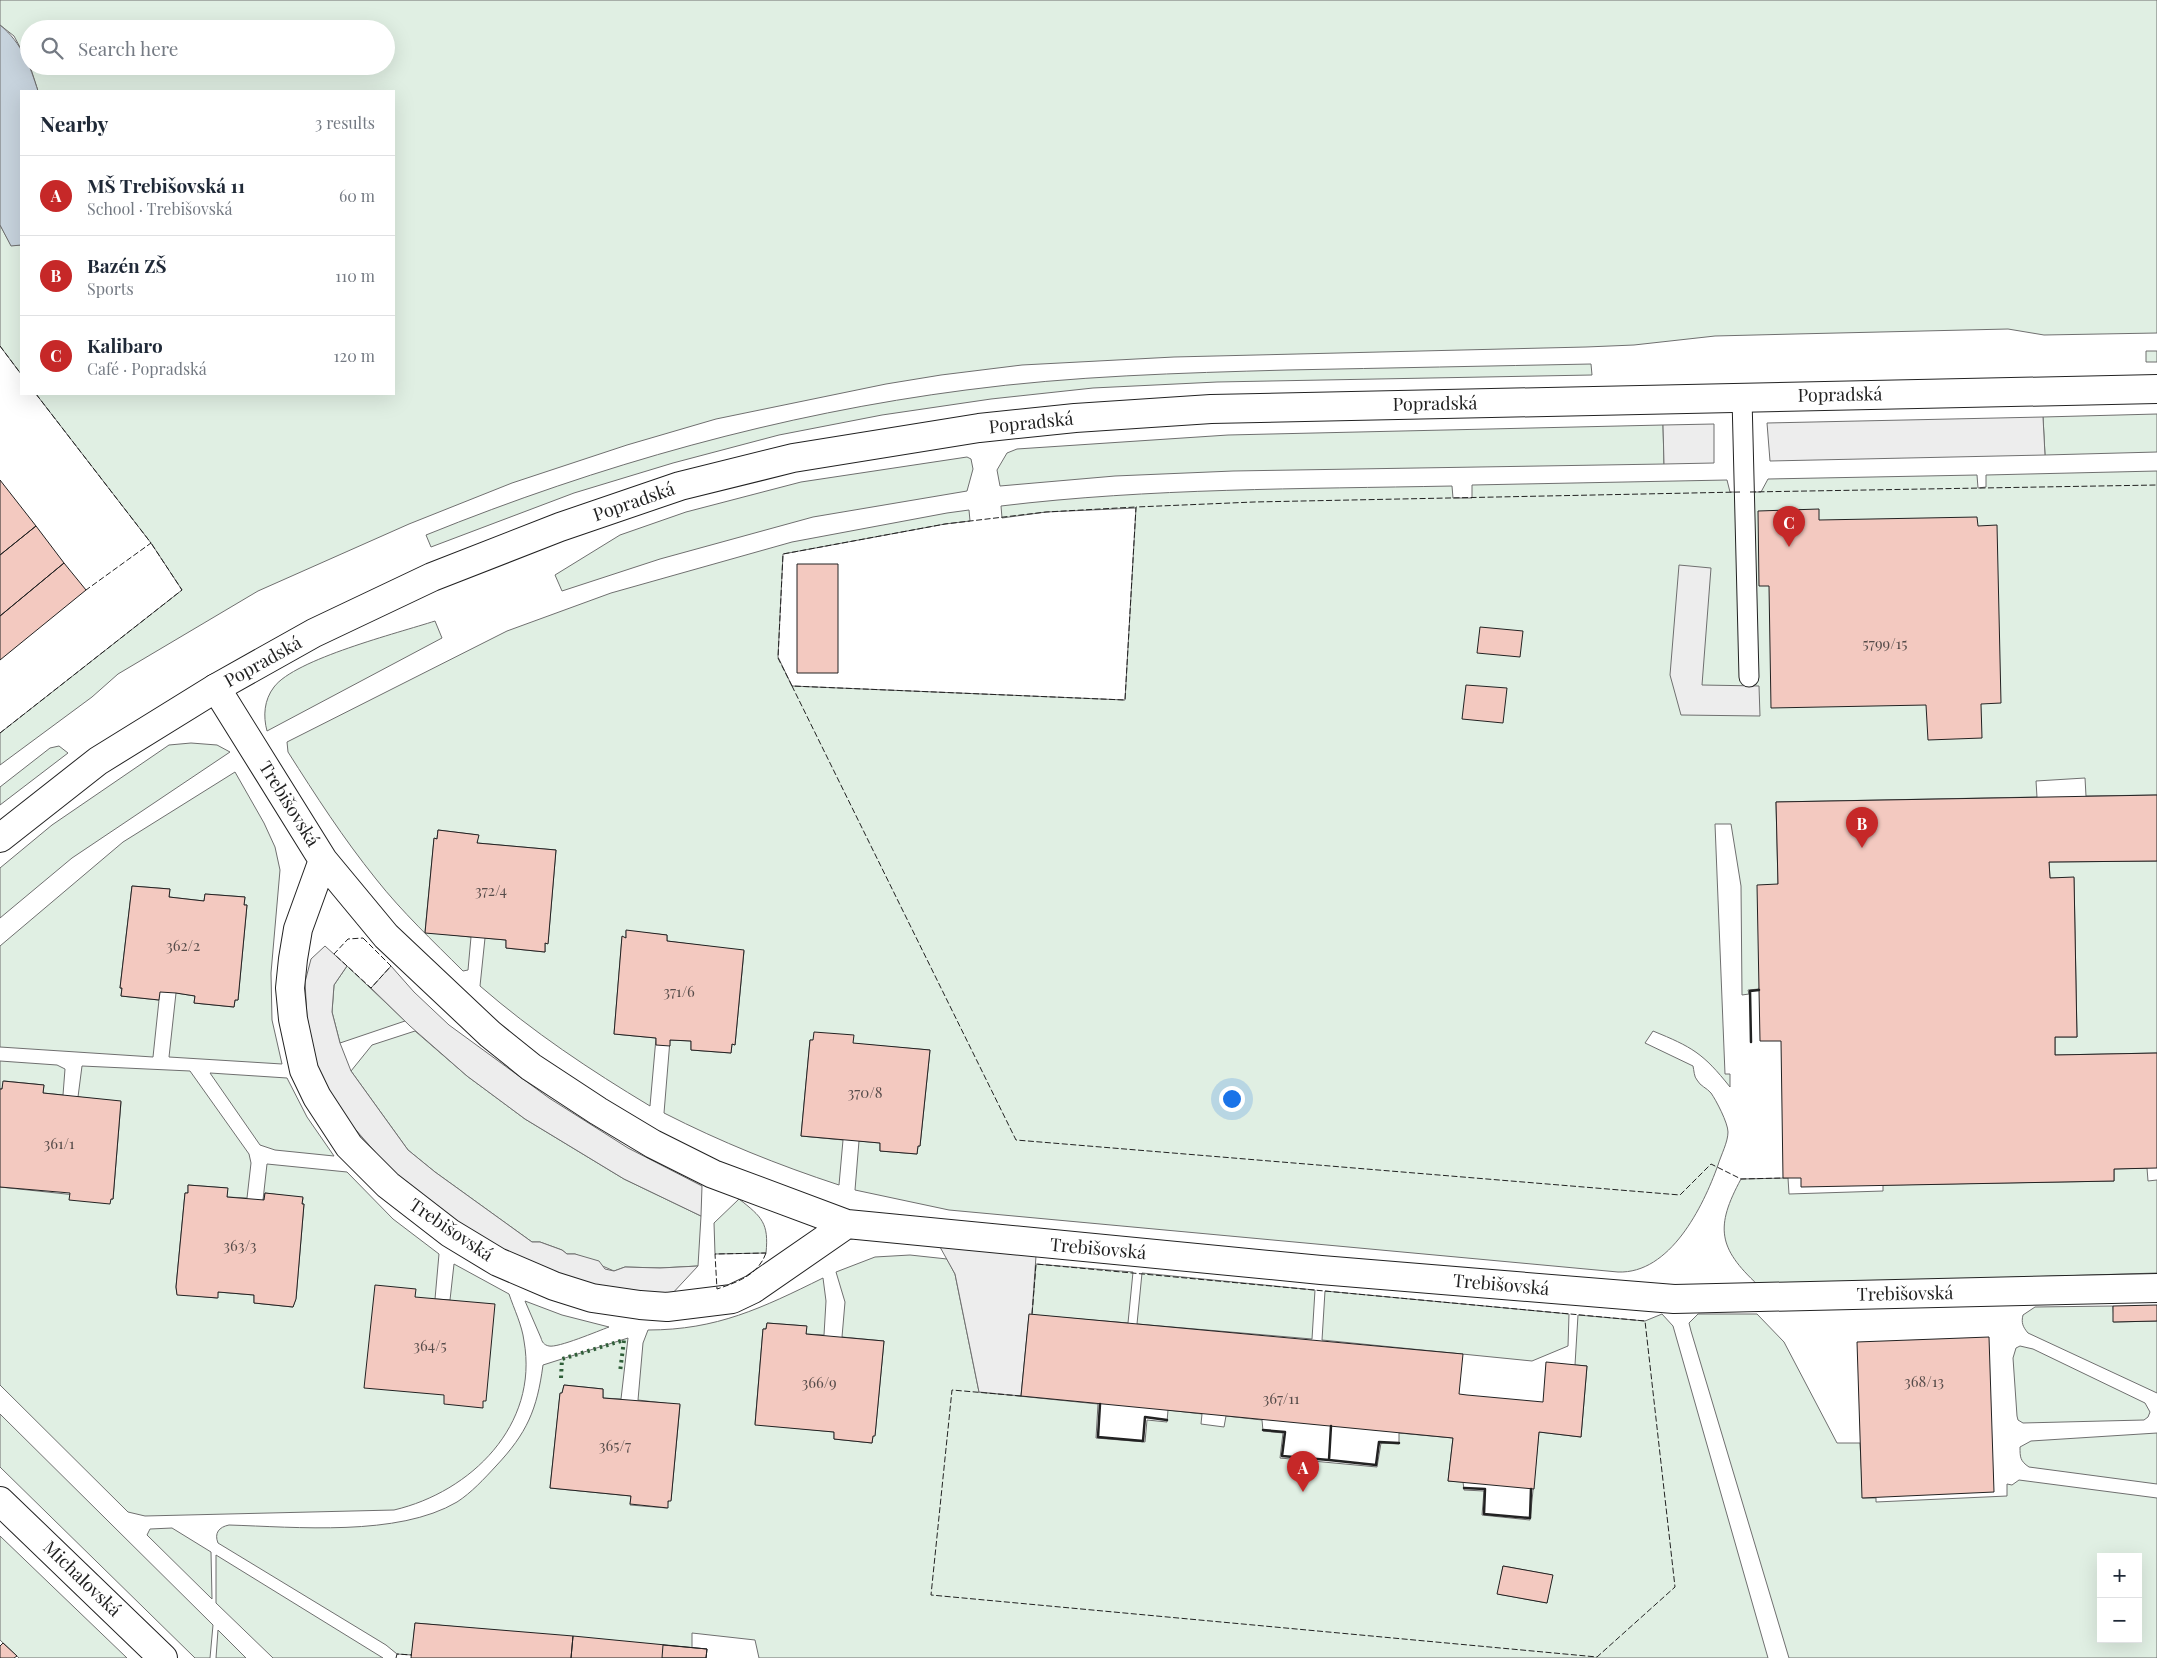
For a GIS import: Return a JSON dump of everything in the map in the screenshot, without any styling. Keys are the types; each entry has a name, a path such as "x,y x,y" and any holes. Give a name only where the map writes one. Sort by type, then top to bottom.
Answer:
{"street":[{"name":"Popradská","path":"0,838 98,762 216,688 314,633 432,577 560,527 680,486 793,458 979,428 1075,418 1211,409 2157,388"},
{"name":"Trebišovská","path":"216,688 323,860 386,936 490,1034 531,1066 598,1111 653,1144 713,1174 847,1224 1321,1270 1674,1299 2157,1288"},
{"name":"Trebišovská","path":"323,860 298,929 290,988 293,1019 304,1070 318,1097 349,1146 388,1185 450,1233 498,1262 554,1286 592,1298 667,1307 732,1299 746,1292 847,1224"},
{"name":"Michalovská","path":"0,1501 163,1658"}],"lane":[{"path":"1742,398 1749,677"}],"green space":[{"path":"0,0 2157,0 2157,333 2044,335 2008,329 1795,334 1715,336 1634,345 1586,347 1174,357 1022,365 886,384 716,419 627,445 512,483 409,524 258,591 118,674 92,697 0,765 0,733 182,590 151,543 37,395 395,395 395,90 38,90 33,75 395,75 395,20 20,20 20,47 14,36 0,25"},
{"path":"0,225 11,245 20,245 20,373 0,346"},
{"path":"2146,351 2157,351 2157,362 2146,362"},
{"path":"1591,364 1592,375 1217,382 1093,388 991,399 882,415 779,435 673,463 574,493 431,547 426,535 557,486 691,445 827,413 896,400 1006,385 1086,378 1287,370"},
{"path":"2157,414 2157,452 2045,455 2043,417"},
{"path":"1663,425 1664,464 1233,471 1115,476 1000,486 997,470 1007,453 1017,449 1228,435"},
{"path":"967,457 971,459 973,469 967,491 813,517 660,559 562,591 555,575 620,535 686,512 801,482"},
{"path":"2157,471 2157,795 2086,796 2085,778 2036,781 2037,797 1776,802 1778,884 1759,989 1748,990 1749,994 1742,995 1741,886 1731,824 1715,824 1725,1074 1730,1074 1730,1087 1712,1066 1696,1052 1678,1042 1653,1031 1645,1043 1693,1066 1696,1079 1711,1093 1719,1106 1726,1123 1728,1136 1712,1182 1682,1235 1669,1250 1653,1262 1637,1270 1618,1272 949,1210 855,1190 859,1141 880,1143 880,1151 917,1154 918,1146 920,1146 930,1050 810,1040 801,1136 843,1140 839,1185 772,1161 707,1134 664,1113 670,1040 691,1041 691,1050 731,1053 732,1044 735,1045 744,951 667,941 667,935 626,931 626,938 622,937 614,1034 656,1038 650,1106 562,1050 480,986 485,938 506,940 506,948 545,952 545,943 548,943 556,850 477,843 478,835 438,830 437,839 434,839 425,932 471,937 468,970 463,971 407,915 364,864 319,801 288,752 287,742 507,631 611,593 792,542 947,513 969,510 970,521 783,554 778,657 792,686 1125,700 1136,508 1046,512 1002,518 1001,506 1113,496 1226,490 1452,486 1453,498 1472,498 1472,485 1727,480 1730,492 1761,492 1768,479 1977,475 1978,488 1986,487 1986,475"},
{"path":"435,621 442,638 267,731 265,714 268,697 274,687 285,677 324,657 348,648"},
{"path":"191,743 217,745 230,752 72,858 0,918 0,868 52,825 169,745"},
{"path":"59,746 68,753 0,805 0,787 50,748"},
{"path":"235,772 264,823 275,847 280,870 271,973 272,1020 282,1064 169,1057 176,993 195,996 194,1003 234,1007 235,1000 238,1000 247,905 244,905 245,897 205,894 204,901 169,897 170,889 132,886 120,988 122,988 121,996 159,1000 153,1057 0,1047 0,946 123,842"},
{"path":"2157,861 2157,1053 2055,1055 2055,1037 2077,1037 2074,878 2050,878 2049,862"},
{"path":"347,966 405,1021 340,1043 332,1012 334,985"},
{"path":"415,1031 467,1076 525,1119 624,1179 701,1216 698,1266 625,1267 614,1271 575,1254 567,1254 562,1250 540,1242 532,1242 435,1172 408,1150 351,1071 372,1045"},
{"path":"0,1061 57,1065 65,1069 63,1095 43,1093 44,1085 4,1081 2,1089 0,1089"},
{"path":"82,1066 190,1071 249,1154 251,1163 247,1198 227,1197 227,1188 188,1185 188,1193 185,1193 176,1287 177,1294 217,1298 218,1292 254,1295 254,1303 293,1307 296,1298 303,1198 265,1193 263,1200 267,1164 347,1172 393,1219 439,1254 435,1299 450,1300 454,1264 509,1294 520,1323 524,1341 526,1372 521,1400 510,1427 493,1450 473,1471 449,1488 422,1501 394,1510 145,1516 128,1512 0,1385 0,1187 113,1199 121,1102 78,1097"},
{"path":"210,1073 287,1078 307,1117 334,1156 275,1150 260,1145"},
{"path":"2147,1168 2148,1181 2157,1180 2157,1273 1758,1285 1735,1260 1728,1248 1725,1236 1724,1224 1727,1211 1741,1179 1788,1178 1789,1194 1883,1191 1883,1185 2114,1181 2114,1169"},
{"path":"739,1199 758,1216 765,1227 766,1253 715,1254 714,1223"},
{"path":"910,1255 947,1259 955,1274 979,1392 1098,1404 1096,1438 1145,1442 1147,1420 1167,1422 1168,1410 1202,1414 1201,1424 1224,1427 1226,1416 1262,1420 1263,1431 1283,1433 1280,1458 1377,1467 1381,1443 1399,1444 1399,1433 1453,1438 1448,1481 1463,1482 1464,1490 1484,1491 1482,1515 1530,1520 1539,1432 1581,1437 1587,1366 1575,1365 1578,1315 1645,1321 1662,1314 1673,1326 1768,1658 759,1658 755,1640 692,1633 692,1648 415,1623 412,1655 397,1654 386,1645 218,1543 218,1531 222,1527 229,1525 315,1528 377,1525 406,1521 433,1513 457,1502 491,1471 516,1443 534,1408 543,1365 628,1338 621,1399 603,1398 603,1389 564,1385 560,1394 550,1488 631,1496 630,1505 667,1508 668,1501 671,1500 680,1405 638,1400 643,1343 648,1330 696,1326 739,1315 780,1299 823,1278 826,1301 824,1335 806,1334 806,1326 767,1323 766,1329 763,1329 755,1424 834,1432 834,1439 872,1443 873,1436 875,1435 884,1341 842,1337 845,1302 836,1272 875,1257","holes":["1503,1566 1552,1575 1547,1603 1498,1594"]},
{"path":"1036,1264 1133,1272 1128,1323 1032,1315"},
{"path":"1142,1273 1315,1290 1312,1339 1137,1324"},
{"path":"1325,1291 1569,1314 1568,1346 1532,1361 1322,1340"},
{"path":"525,1301 562,1315 609,1327 569,1342 547,1346 542,1341"},
{"path":"2113,1306 2114,1322 2157,1321 2157,1393 2028,1333 2022,1323 2023,1315 2035,1307"},
{"path":"1698,1314 1757,1314 1784,1342 1837,1443 1860,1443 1863,1498 1876,1498 1876,1502 2007,1496 2007,1484 2012,1485 2019,1480 2157,1498 2157,1658 1789,1658 1689,1323"},
{"path":"2020,1346 2033,1349 2145,1403 2150,1412 2148,1417 2144,1420 2023,1423 2018,1420 2017,1416 2013,1358 2016,1348"},
{"path":"0,1414 213,1625 210,1658 195,1658 0,1467"},
{"path":"2157,1433 2157,1484 2029,1467 2022,1461 2020,1456 2020,1447 2031,1441"},
{"path":"172,1528 211,1552 212,1599 147,1535 150,1529"},
{"path":"0,1536 127,1658 19,1658 0,1640"},
{"path":"216,1555 383,1658 273,1658 216,1603"},
{"path":"218,1630 246,1658 216,1658"}],"shaded area":[{"path":"0,25 20,47 20,75 32,75 38,90 20,90 20,245 11,246 0,225"},
{"path":"2043,417 2045,455 1770,461 1767,423"},
{"path":"1714,424 1714,463 1664,464 1663,425"},
{"path":"1679,565 1711,568 1702,685 1759,686 1760,716 1681,715 1670,675"},
{"path":"325,946 347,966 334,985 332,1012 340,1043 351,1071 408,1150 435,1172 532,1242 540,1242 562,1250 567,1254 575,1254 599,1261 605,1269 614,1271 625,1267 698,1266 670,1296 563,1281 471,1234 396,1176 342,1114 316,1065 307,1017 305,982 311,959"},
{"path":"391,966 414,992 449,1025 549,1098 628,1148 702,1186 701,1216 624,1179 525,1119 467,1076 410,1026 371,988"},
{"path":"940,1247 1036,1256 1032,1314 1029,1315 1021,1396 979,1392 955,1274"}],"building":[{"path":"0,480 36,526 0,555"},
{"path":"1819,509 1819,520 1977,517 1978,526 1997,525 2001,703 1981,704 1982,738 1928,740 1926,705 1771,708 1769,586 1759,586 1758,511"},
{"path":"36,526 64,563 0,616 0,555"},
{"path":"64,563 86,590 0,660 0,616"},
{"path":"797,564 838,564 838,673 797,673"},
{"path":"1480,627 1523,631 1520,657 1477,653"},
{"path":"1466,685 1507,688 1503,723 1462,719"},
{"path":"2157,795 2157,861 2049,862 2050,878 2074,877 2077,1037 2055,1037 2055,1055 2157,1053 2157,1168 2114,1169 2114,1181 1801,1187 1801,1178 1783,1178 1781,1041 1760,1041 1757,885 1778,884 1776,802"},
{"path":"438,830 479,835 477,843 556,850 548,944 545,943 545,952 506,948 506,940 425,933 434,838 437,839"},
{"path":"132,886 170,889 169,897 204,901 205,894 245,897 244,905 247,905 238,1000 235,1000 234,1007 194,1003 195,996 176,993 160,992 159,1000 121,996 122,988 120,988"},
{"path":"626,930 667,935 667,941 744,950 735,1045 732,1044 731,1053 691,1050 691,1041 670,1040 670,1046 656,1045 656,1038 614,1034 622,936 626,938"},
{"path":"814,1032 854,1035 853,1043 930,1050 920,1146 918,1146 917,1154 880,1151 880,1143 801,1136 810,1040 813,1040"},
{"path":"3,1081 44,1085 43,1093 121,1101 113,1199 111,1199 110,1204 69,1200 70,1193 0,1187 0,1089 2,1089"},
{"path":"188,1185 228,1188 227,1197 264,1200 265,1193 303,1197 296,1299 293,1307 254,1303 254,1295 218,1292 218,1298 177,1295 176,1287 185,1193 188,1193"},
{"path":"375,1285 416,1289 415,1297 495,1304 486,1401 483,1401 483,1408 444,1404 444,1395 364,1388"},
{"path":"2157,1305 2157,1321 2113,1322 2113,1306"},
{"path":"1029,1314 1463,1354 1459,1394 1467,1395 1543,1402 1546,1362 1587,1366 1581,1437 1539,1432 1534,1489 1448,1481 1453,1438 1021,1396"},
{"path":"767,1323 807,1326 806,1334 884,1341 875,1436 873,1436 872,1443 834,1439 834,1432 755,1425 763,1329 766,1329"},
{"path":"1989,1337 1994,1492 1862,1498 1857,1342"},
{"path":"564,1385 603,1389 603,1398 680,1404 671,1501 668,1501 668,1508 630,1504 631,1496 550,1488 560,1393 562,1393"},
{"path":"1503,1566 1553,1575 1547,1603 1497,1594"},
{"path":"415,1623 573,1636 571,1658 411,1658"},
{"path":"573,1636 707,1649 706,1658 571,1658"},
{"path":"3,1643 17,1656 14,1658 0,1658 0,1646"},
{"path":"663,1645 707,1649 706,1658 662,1658"}],"hedge":[{"path":"561,1378 562,1359 624,1340 620,1372"}],"fence":[{"path":"0,346 20,373"},
{"path":"37,395 151,543 86,590"},
{"path":"1750,492 2157,485"},
{"path":"1740,492 1254,502 1136,507 1125,700 792,686 1016,1140 1680,1195 1711,1164 1741,1179 1783,1178"},
{"path":"792,686 778,658 783,554 945,524 1046,512 1136,507"},
{"path":"0,733 182,590 151,543"},
{"path":"363,938 391,966 371,988 334,954 348,939 363,938"},
{"path":"766,1253 753,1272 732,1284 717,1289 715,1254 766,1253"},
{"path":"1021,1396 952,1390 931,1595 1597,1657 1675,1587 1645,1321 1036,1264 1032,1314"},
{"path":"396,1658 397,1654 412,1655"}],"wall":[{"path":"1751,1042 1750,991 1759,990"},
{"path":"1100,1404 1098,1437 1143,1441 1145,1417 1167,1420"},
{"path":"1263,1430 1285,1432 1282,1456 1329,1460 1331,1426"},
{"path":"1329,1460 1376,1465 1379,1442 1399,1443"},
{"path":"1464,1488 1485,1489 1484,1514 1530,1518 1531,1489"}],"place":[{"name":"Kalibaro","path":"1789,547"},
{"name":"Bazén ZŠ","path":"1862,848"},
{"name":"MŠ Trebišovská 11","path":"1303,1492"}]}
